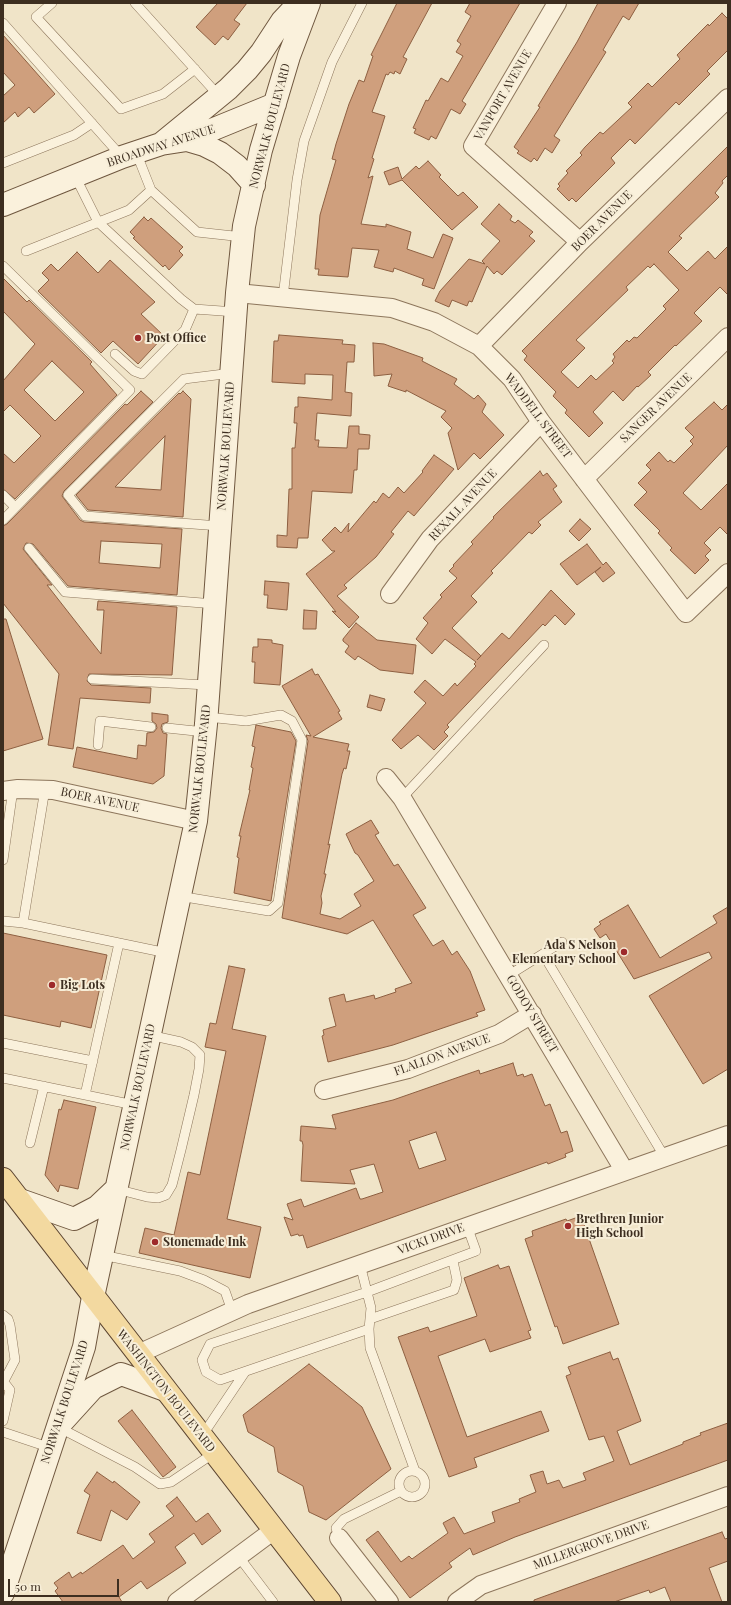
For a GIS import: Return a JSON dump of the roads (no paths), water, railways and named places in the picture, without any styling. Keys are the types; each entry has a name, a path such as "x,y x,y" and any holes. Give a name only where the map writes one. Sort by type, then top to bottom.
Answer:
{"main road":[{"path":"161,144 219,96 247,70 282,21 299,3"},
{"name":"NORWALK BOULEVARD","path":"3,1593 84,1347 93,1297 196,821 215,604 243,237 261,150 288,56 310,3"},
{"name":"BROADWAY AVENUE","path":"3,205 129,155 161,144 186,140 275,104"},
{"path":"186,140 204,145 220,154 237,166 254,185"},
{"name":"WASHINGTON BOULEVARD","path":"3,1179 330,1602"},
{"path":"20,1200 74,1218 97,1207 116,1189"},
{"path":"58,1426 94,1388 121,1374 165,1390"}],"street":[{"name":"VANPORT AVENUE","path":"557,3 473,146 580,242"},
{"name":"BOER AVENUE","path":"479,346 580,242 728,98"},
{"name":"WADDELL STREET","path":"237,303 283,297 392,308 434,322 479,346 512,379 584,479 686,613 728,573"},
{"name":"SANGER AVENUE","path":"584,479 728,338"},
{"name":"REXALL AVENUE","path":"390,594 430,539 542,422"},
{"name":"GODOY STREET","path":"386,778 402,798 624,1170"},
{"name":"BOER AVENUE","path":"8,790 45,789 196,821"},
{"name":"FLALLON AVENUE","path":"324,1090 408,1068 499,1034 532,1014"},
{"name":"VICKI DRIVE","path":"138,1354 232,1311 624,1170 728,1135"},
{"name":"MILLERGROVE DRIVE","path":"457,1602 481,1585 728,1496"},
{"path":"177,1602 274,1530"},
{"path":"339,1538 389,1602"}],"lane":[{"path":"52,3 36,17 121,109 163,94 195,69"},
{"path":"135,3 219,96"},
{"path":"283,297 297,180 304,141 332,62 362,3"},
{"path":"3,23 92,123 129,155 151,190 197,232 243,237"},
{"path":"3,164 74,135 92,123"},
{"path":"75,176 98,222 194,309"},
{"path":"26,251 129,210 151,190"},
{"path":"3,266 130,390 3,520"},
{"path":"194,309 237,303"},
{"path":"115,354 134,371 142,374 185,330 194,309"},
{"path":"220,526 85,516 68,495 184,379 232,373"},
{"path":"3,495 16,507"},
{"path":"29,548 65,592 215,604"},
{"path":"402,798 544,645"},
{"path":"92,679 208,685"},
{"path":"167,728 246,721 281,714 292,721 302,740 278,903 269,910 179,896"},
{"path":"98,745 100,721 151,727"},
{"path":"23,923 45,789"},
{"path":"3,860 8,790"},
{"path":"3,921 23,923 167,953"},
{"path":"509,975 562,942"},
{"path":"85,1095 119,943"},
{"path":"543,954 664,1156"},
{"path":"116,1189 147,1197 158,1198 166,1195 172,1185 194,1095 200,1054 192,1047 181,1042 149,1035"},
{"path":"3,1043 93,1061"},
{"path":"3,1078 134,1105"},
{"path":"30,1143 44,1086"},
{"path":"369,1329 220,1380 206,1372 202,1360 210,1344 367,1292 453,1261 476,1251 467,1226"},
{"path":"102,1255 180,1272 204,1280 225,1291 232,1311"},
{"path":"370,1319 454,1290 457,1280 453,1261"},
{"path":"360,1264 371,1308 369,1329 370,1348 415,1471 419,1473 424,1479 425,1483 423,1492 411,1497 401,1491 400,1478 406,1472 415,1471"},
{"path":"3,1316 8,1319 10,1325 15,1360 3,1382 10,1390 3,1421"},
{"path":"58,1426 135,1467 160,1484 171,1482 208,1445 246,1372"},
{"path":"3,1432 51,1448"},
{"path":"339,1538 336,1528 344,1519 401,1491"},
{"path":"239,1556 273,1602"}],"place":[{"name":"Post Office","path":"138,338"},
{"name":"Ada S Nelson Elementary School","path":"624,952"},
{"name":"Big Lots","path":"52,985"},
{"name":"Brethren Junior High School","path":"568,1226"},
{"name":"Stonemade Ink","path":"155,1242"}]}
